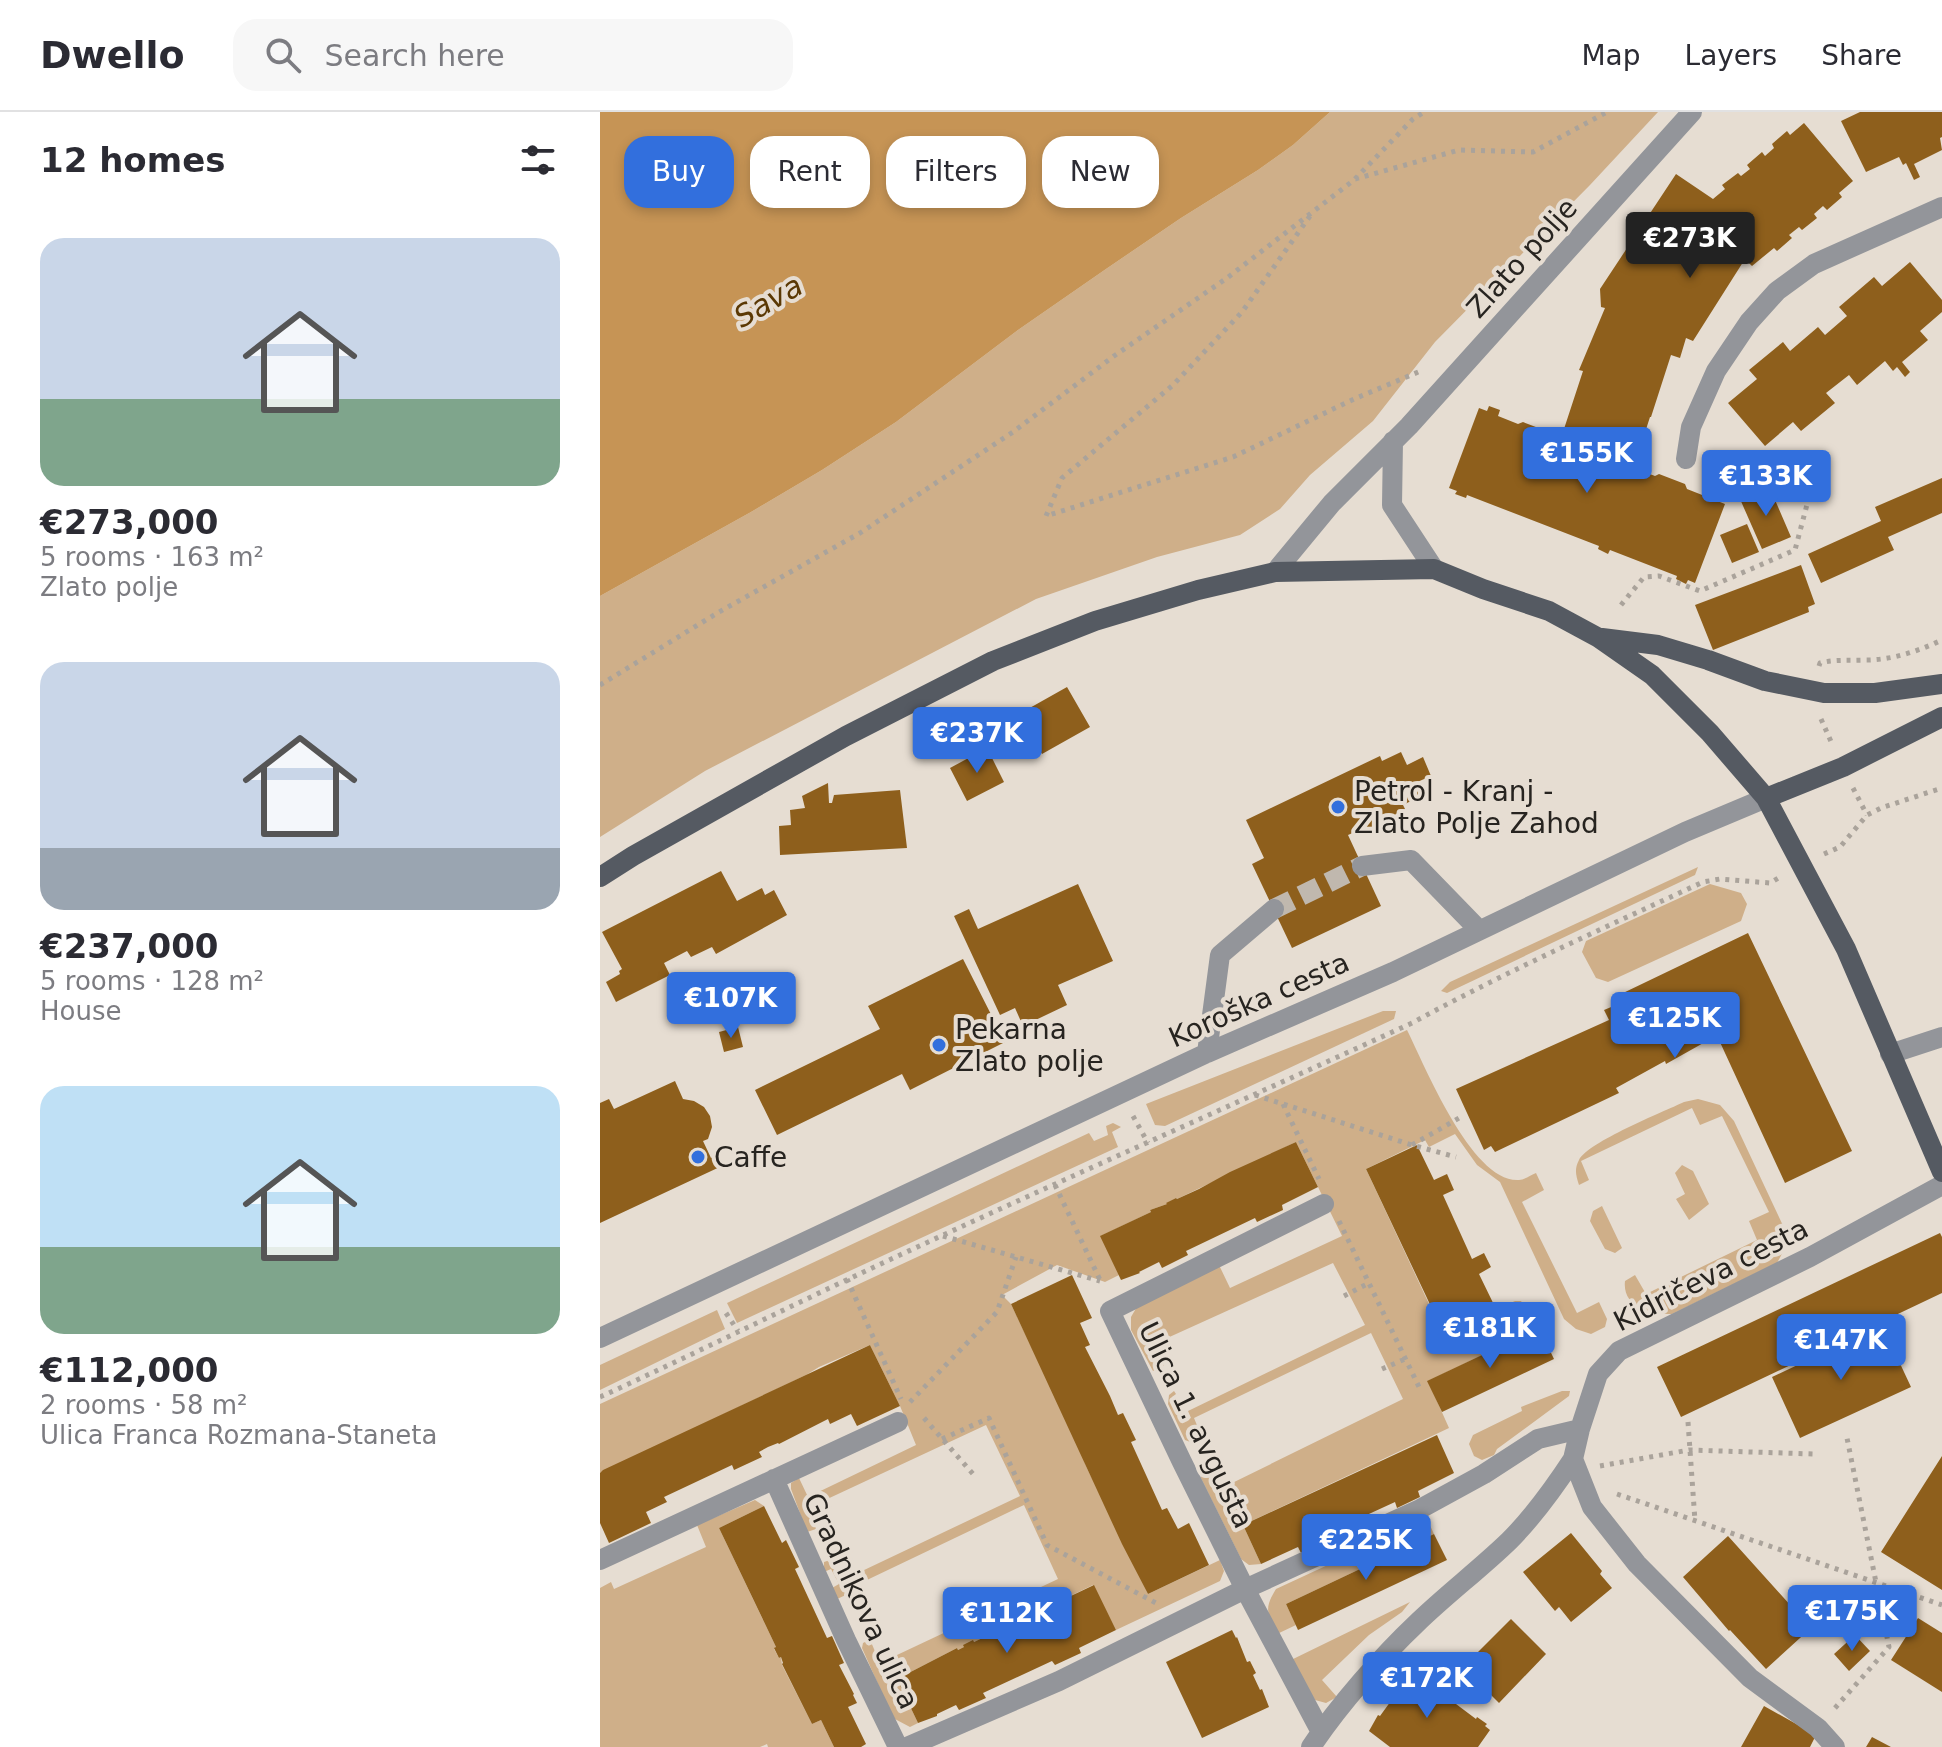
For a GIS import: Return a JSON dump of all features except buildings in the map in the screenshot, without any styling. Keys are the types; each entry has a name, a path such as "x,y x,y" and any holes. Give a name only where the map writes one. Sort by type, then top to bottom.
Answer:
{"main road":[{"path":"600,877 846,736 993,661 1095,621 1198,590 1275,572 1434,569 1549,611 1599,638 1652,675 1710,733 1766,798 1846,949 1942,1172"},
{"path":"1599,638 1658,645 1765,681 1824,693 1875,693 1942,684"},
{"name":"Koroška cesta","path":"1766,798 1843,767 1942,717"}],"street":[{"name":"Zlato polje","path":"1275,572 1332,503 1393,441 1692,112"},
{"path":"1686,459 1691,427 1716,371 1749,322 1777,291 1814,264 1942,207"},
{"path":"1393,441 1392,505 1434,569"},
{"name":"Koroška cesta","path":"600,1338 1207,1053 1393,972 1685,832 1766,798"},
{"path":"1362,866 1411,860 1479,930"},
{"path":"1207,1053 1220,955 1274,909"},
{"path":"1890,1054 1942,1037"},
{"name":"Kidričeva cesta","path":"1316,1740 1368,1675 1417,1623 1510,1539 1552,1492 1577,1471 1580,1429 1598,1374 1619,1351 1810,1257 1942,1185"},
{"name":"Ulica 1. avgusta","path":"1316,1740 1110,1311 1328,1202"},
{"name":"Gradnikova ulica","path":"600,1560 898,1422"},
{"path":"907,1747 1059,1681 1245,1589 1420,1509 1484,1474 1538,1439 1580,1429"},
{"path":"1577,1471 1592,1507 1637,1564 1750,1678 1818,1728 1835,1747"},
{"name":"Gradnikova ulica","path":"774,1479 898,1747"}],"path":[{"path":"600,685 719,612 860,533 1013,432 1313,212 1354,180 1413,119 1424,112"},
{"path":"1354,180 1459,150 1533,152 1607,112"},
{"path":"1313,212 1242,312 1173,385 1062,478 1046,516 1233,457 1354,399 1433,366"},
{"path":"1621,605 1644,577 1659,576 1700,591 1795,550 1809,497"},
{"path":"1816,676 1820,663 1832,660 1869,661 1915,653 1942,640"},
{"path":"1840,847 1867,815 1942,788"},
{"path":"600,1397 847,1279 1412,1023 1569,944 1703,882 1720,879 1770,883"},
{"path":"1255,1095 1456,1157"},
{"path":"1283,1104 1420,1389"},
{"path":"1412,1145 1459,1118"},
{"path":"1055,1185 1114,1310"},
{"path":"942,1236 1100,1281"},
{"path":"847,1279 903,1403 910,1402 997,1312 1016,1257"},
{"path":"1344,1296 1369,1283"},
{"path":"726,1313 738,1331"},
{"path":"1382,1369 1405,1359"},
{"path":"910,1402 973,1474"},
{"path":"942,1439 989,1418 1047,1545"},
{"path":"1688,1422 1695,1521"},
{"path":"1818,1728 1889,1647 1847,1438"},
{"path":"1577,1471 1689,1450 1814,1454"},
{"path":"1577,1471 1695,1521 1942,1605"},
{"path":"1038,1543 1185,1619"}],"shaded area":[{"path":"1330,112 1658,112 1435,342 1373,421 1310,475 1280,509 1240,535 1157,557 1036,599 705,771 600,837 600,596 751,512 896,422 1018,330 1293,145"},
{"path":"1698,867 1695,875 1447,993 1441,991 1450,982"},
{"path":"1710,884 1741,893 1747,904 1741,921 1608,982 1596,978 1582,952 1586,941"},
{"path":"1383,1011 1396,1011 1394,1019 1165,1126 1155,1125 1146,1104"},
{"path":"1407,1030 1452,1120 1484,1163 1501,1176 1519,1180 1536,1173 1544,1190 1522,1202 1577,1313 1599,1302 1607,1319 1605,1327 1591,1334 1576,1329 1564,1319 1500,1182 1477,1165 1455,1134 1429,1147 1425,1140 1366,1169 1443,1334 1515,1301 1521,1301 1539,1328 1428,1381 1449,1428 1243,1525 1261,1564 1249,1565 1241,1559 1201,1478 1202,1470 1209,1466 1218,1470 1226,1486 1403,1399 1371,1333 1194,1418 1201,1435 1200,1440 1193,1443 1185,1440 1168,1404 1169,1395 1174,1391 1176,1394 1172,1397 1183,1422 1191,1418 1188,1411 1365,1325 1333,1263 1154,1344 1164,1365 1153,1371 1131,1330 1131,1317 1138,1305 1219,1265 1230,1288 1342,1236 1296,1142 1101,1236 1119,1275 1105,1282 1057,1265 1002,1295 1011,1304 1148,1594 1220,1560 1224,1571 1220,1581 1116,1630 1093,1585 957,1648 897,1679 918,1723 910,1727 893,1718 862,1648 863,1643 871,1642 880,1663 1058,1579 1024,1505 846,1590 848,1594 837,1599 832,1588 839,1584 831,1569 824,1572 824,1562 830,1560 841,1581 1020,1496 986,1425 808,1508 816,1529 807,1532 791,1483 799,1478 808,1497 916,1445 870,1345 600,1473 600,1404"},
{"path":"1698,1099 1720,1105 1734,1121 1786,1232 1785,1248 1777,1263 1672,1314 1655,1312 1633,1303 1625,1290 1625,1281 1635,1275 1646,1294 1757,1240 1749,1221 1769,1212 1722,1116 1700,1125 1692,1108 1581,1161 1589,1180 1579,1185 1576,1166 1585,1153 1611,1136 1684,1102"},
{"path":"1113,1123 1121,1127 1112,1132 1118,1147 737,1323 727,1303 1089,1133 1094,1141 1108,1135 1106,1126"},
{"path":"1682,1165 1693,1171 1709,1204 1689,1220 1676,1199 1685,1194 1675,1173"},
{"path":"1602,1206 1622,1248 1615,1253 1605,1249 1590,1221 1593,1211"},
{"path":"717,1310 725,1329 600,1390 600,1365"},
{"path":"1562,1391 1570,1391 1569,1396 1497,1449 1494,1455 1482,1460 1474,1456 1469,1444 1473,1435 1522,1411 1521,1407"},
{"path":"755,1500 764,1506 719,1528 812,1724 821,1720 834,1747 768,1747 767,1744 760,1747 600,1747 600,1588 611,1582 614,1589 706,1547 697,1525"},
{"path":"1427,1519 1434,1534 1286,1604 1296,1625 1277,1634 1268,1612 1276,1589"},
{"path":"1410,1602 1402,1612 1369,1635 1322,1680 1337,1697 1326,1703 1315,1700 1289,1661"}],"water":[{"name":"Sava","path":"600,112 1330,112 1293,145 1258,170 1181,218 1018,330 896,422 751,512 600,596"}],"tunnel":[{"path":"1274,909 1362,866"}],"place":[{"name":"Petrol - Kranj - Zlato Polje Zahod","path":"1338,807"},
{"name":"Pekarna Zlato polje","path":"939,1045"},
{"name":"Caffe","path":"698,1157"}]}
